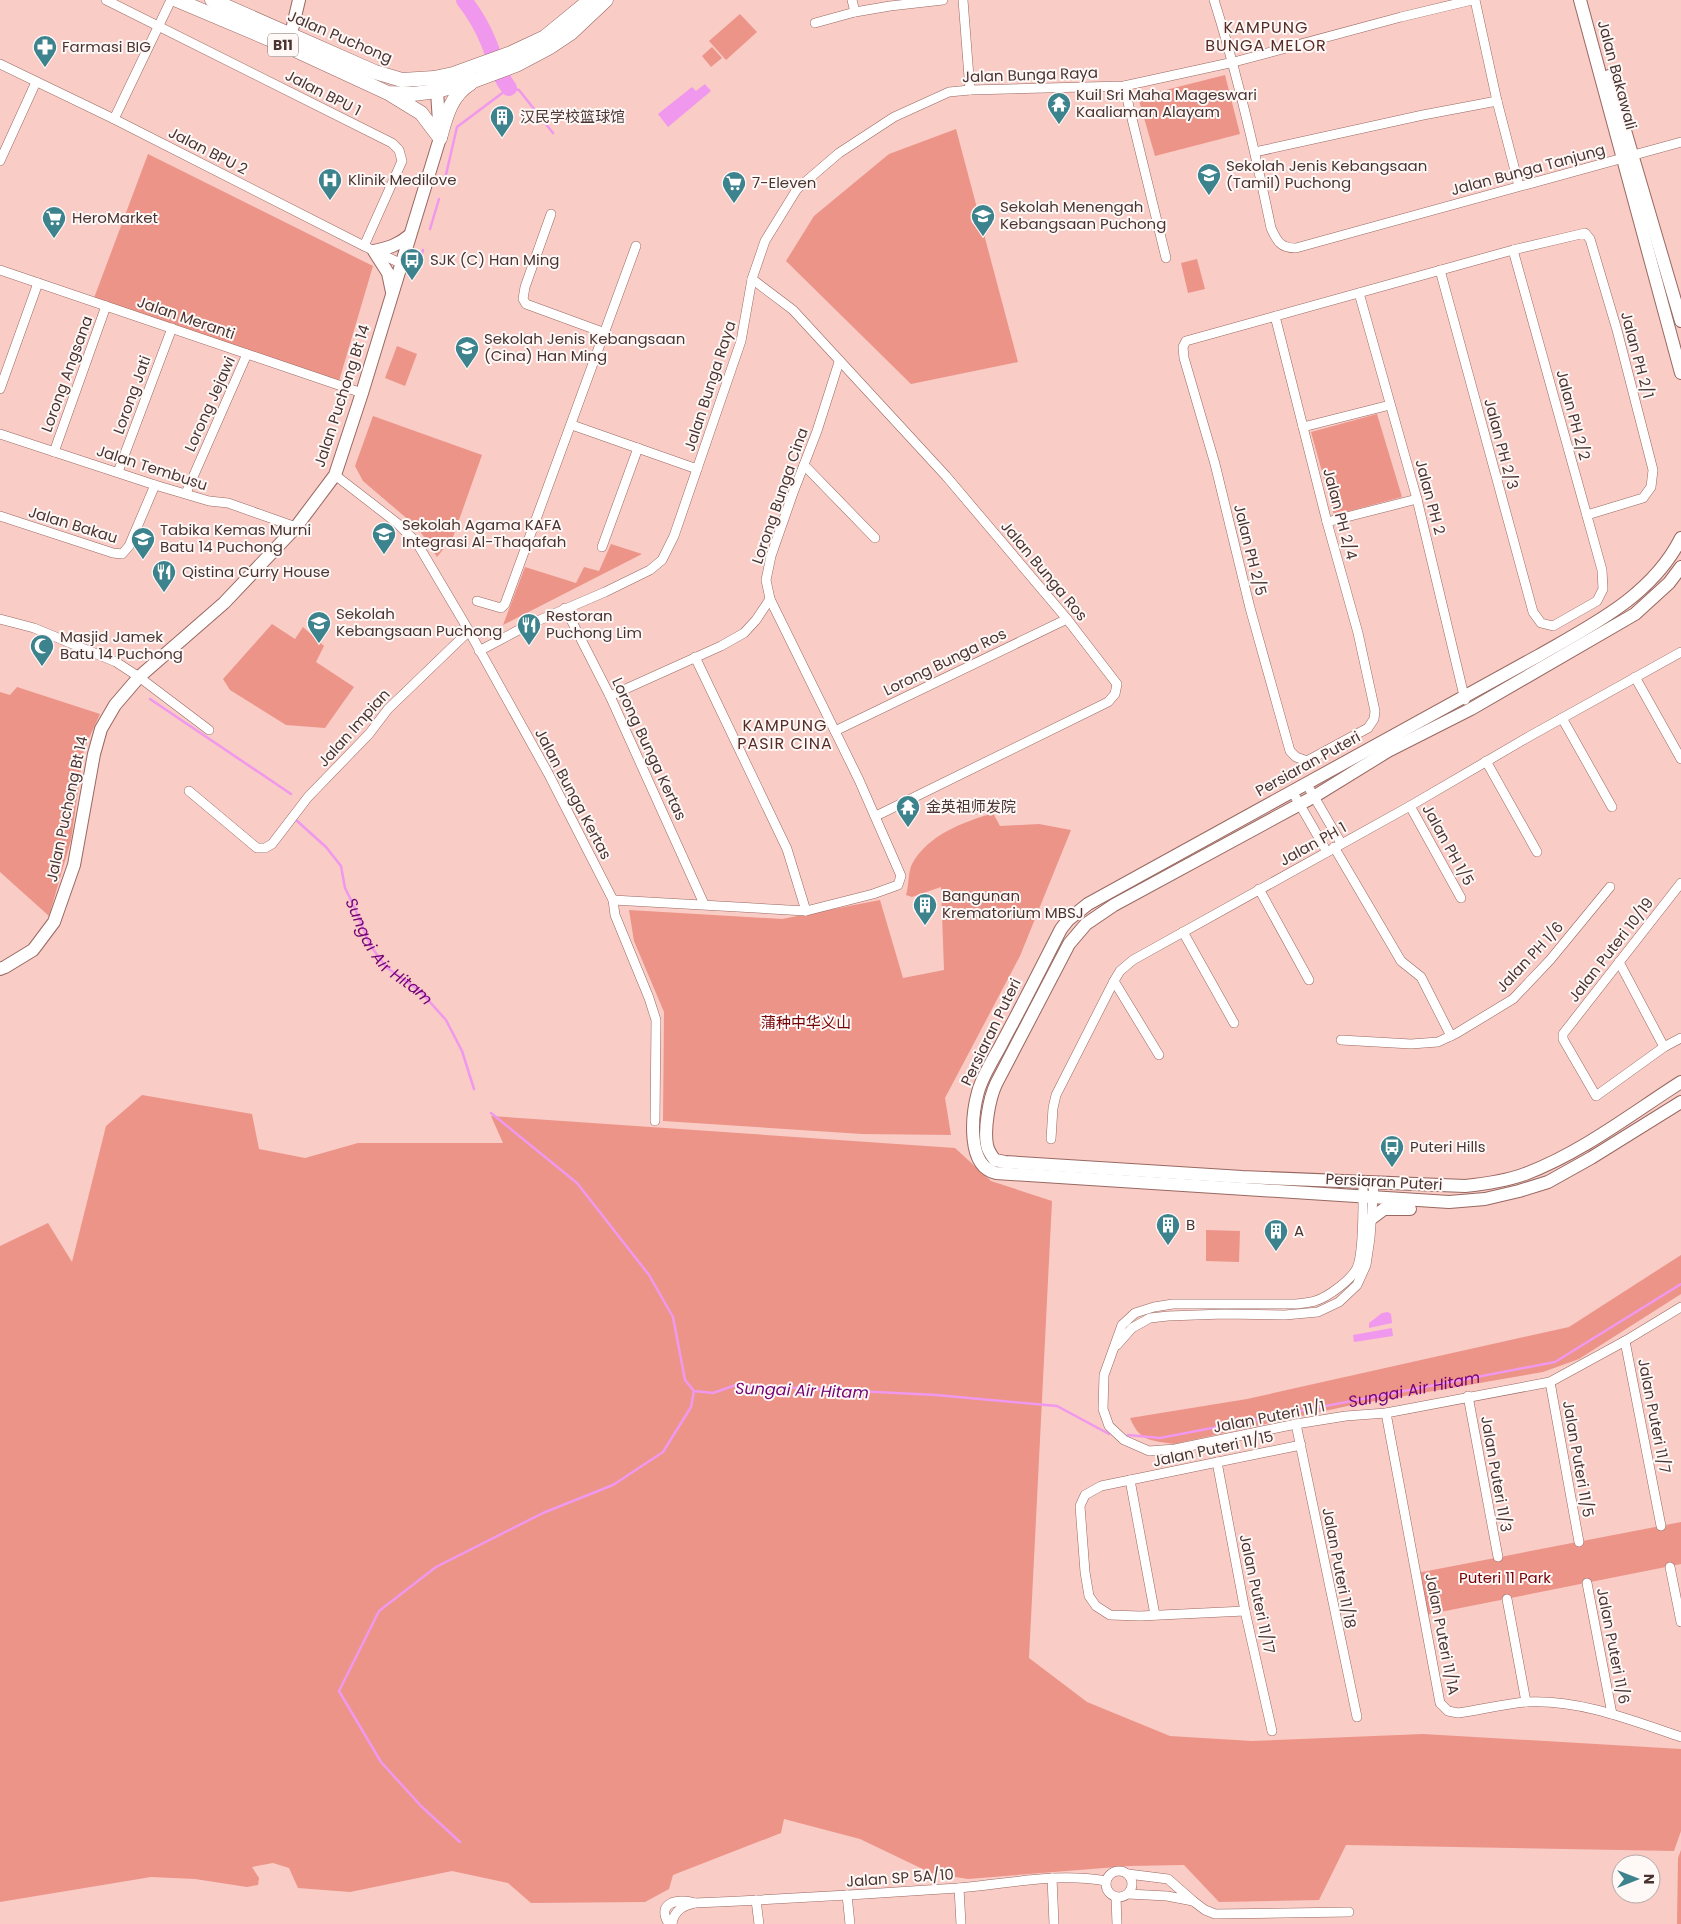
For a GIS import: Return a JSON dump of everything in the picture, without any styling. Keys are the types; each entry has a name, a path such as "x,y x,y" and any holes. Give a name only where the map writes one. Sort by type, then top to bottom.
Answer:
{"main road":[{"name":"Jalan Puchong","path":"177,0 388,93 413,94 436,85 478,74 513,59 550,47 571,33 606,0"},
{"name":"Jalan Puchong","path":"212,0 375,72 402,80 436,85"},
{"path":"291,34 299,0"},
{"name":"Jalan Puchong","path":"513,59 545,37 590,0"},
{"name":"Jalan Bakawali","path":"1580,0 1628,157"},
{"name":"Jalan Bakawali","path":"1588,0 1628,157"},
{"path":"440,138 453,98 478,74"},
{"name":"Jalan Puchong Bt 14","path":"0,968 20,959 33,950 54,922 74,865 94,754 101,729 115,705 139,676 224,603 296,528 335,475 440,138 436,85"},
{"path":"388,93 421,113 440,138"},
{"path":"1628,157 1681,321"},
{"path":"1628,157 1678,351 1680,369"},
{"path":"392,292 388,273 369,248 400,244 411,234"},
{"name":"Persiaran Puteri","path":"1681,538 1673,554 1657,573 1622,606 1538,656 1088,904 1068,920 1061,929 978,1091 973,1129 975,1154 989,1171 1010,1174 1449,1202 1485,1199 1548,1182 1591,1158 1681,1102"},
{"name":"Persiaran Puteri","path":"1681,567 1669,583 1634,614 1471,708 1388,752 1315,796 1114,905 1086,924 1068,944 992,1094 987,1147 995,1160 1005,1162 1368,1183 1465,1186 1492,1183 1524,1174 1548,1164 1582,1146 1681,1082"},
{"path":"1372,1218 1384,1209 1424,1210 1449,1202"}],"street":[{"name":"Jalan BPU 1","path":"106,0 392,143 398,150 402,161 385,198 369,248"},
{"path":"114,119 170,0"},
{"path":"852,0 855,12"},
{"path":"815,24 855,12 943,0"},
{"path":"963,0 970,90"},
{"name":"Jalan Bunga Tanjung","path":"1214,0 1234,62 1271,228 1277,242 1281,246 1296,248 1681,142"},
{"path":"1474,0 1519,186"},
{"name":"Jalan Bunga Raya","path":"479,651 510,633 605,592 650,570 662,560 674,536 741,341 752,279 764,241 798,189 839,153 894,117 949,92 1124,86 1234,62 1474,0"},
{"name":"Jalan BPU 2","path":"0,64 114,119 402,264"},
{"path":"0,161 36,82"},
{"path":"1124,86 1166,258"},
{"path":"1255,152 1497,101"},
{"path":"552,214 525,287 523,299 526,304 605,333"},
{"name":"Jalan PH 2/1","path":"1513,250 1586,233 1590,239 1617,330 1653,470 1651,487 1643,498 1587,515"},
{"path":"477,601 497,608 501,608 505,604 636,246"},
{"path":"1275,316 1513,250"},
{"name":"Jalan PH 2/2","path":"1513,250 1602,570 1603,589"},
{"name":"Jalan Meranti","path":"0,270 362,393"},
{"name":"Jalan PH 2/3","path":"1440,270 1533,612 1541,623 1553,626 1597,601 1603,589"},
{"name":"Jalan Bunga Ros","path":"752,279 792,310 946,476 1068,619 1117,684 1115,694 1108,702 876,816"},
{"path":"0,389 38,283"},
{"name":"Jalan PH 2","path":"1359,293 1417,499 1441,595 1463,697 1471,708"},
{"name":"Lorong Angsana","path":"54,452 106,306"},
{"name":"Jalan PH 2/5","path":"1275,316 1186,341 1183,347 1215,464 1250,608 1290,750 1296,757 1307,761 1368,728 1374,720"},
{"name":"Jalan PH 2/4","path":"1275,316 1327,522 1358,634 1375,711 1374,720"},
{"name":"Lorong Jati","path":"118,472 172,328"},
{"name":"Lorong Jejawi","path":"186,493 247,354"},
{"name":"Lorong Bunga Cina","path":"806,911 873,894 898,885 901,876 876,816 770,599 766,580 771,556 817,431 839,362"},
{"path":"1303,428 1390,405"},
{"path":"572,425 697,469"},
{"name":"Jalan Tembusu","path":"0,434 155,485 209,501 228,503 296,528"},
{"path":"602,547 638,448"},
{"path":"804,465 875,538"},
{"name":"Jalan Bunga Kertas","path":"335,475 396,523 417,543 469,631 548,773 613,900 615,915 656,1020 655,1121"},
{"name":"Jalan Bakau","path":"0,516 113,553 122,554 129,546 155,485"},
{"path":"1327,522 1417,499"},
{"path":"610,696 721,646 744,633 756,620 770,599"},
{"name":"Lorong Bunga Kertas","path":"565,608 610,696 704,904"},
{"path":"0,619 34,628 116,662 139,676 209,730"},
{"name":"Lorong Bunga Ros","path":"835,731 1068,619"},
{"name":"Jalan Impian","path":"189,791 257,848 265,848 272,844 308,798 369,734 388,709 469,631"},
{"name":"Jalan PH 1","path":"1051,1139 1053,1108 1056,1095 1114,981 1120,971 1133,960 1681,652"},
{"path":"613,900 806,911 787,849 695,657"},
{"path":"1635,678 1681,759"},
{"path":"1562,718 1612,807"},
{"path":"1486,761 1537,852"},
{"path":"1306,783 1315,796 1334,847"},
{"path":"1292,791 1334,847 1401,961 1421,977 1451,1036"},
{"name":"Jalan PH 1/5","path":"1410,806 1461,898"},
{"name":"Jalan PH 1/6","path":"1342,1040 1411,1044 1438,1042 1451,1036 1513,999 1550,960 1610,887"},
{"name":"Jalan Puteri 10/19","path":"1664,1048 1596,1096 1563,1039 1563,1034 1680,887"},
{"path":"1259,889 1309,980"},
{"path":"1183,932 1234,1023"},
{"path":"1619,962 1664,1048 1681,1038"},
{"path":"1114,981 1160,1055"},
{"name":"Jalan Puteri 11/1","path":"1368,1183 1368,1197 1358,1266 1352,1276 1335,1290 1315,1301 1296,1304 1173,1304 1135,1312 1122,1325 1104,1375 1103,1409 1109,1426 1124,1440 1149,1451 1175,1449 1296,1424 1346,1416 1386,1413 1550,1382 1625,1341 1681,1306"},
{"name":"Jalan Puteri 11/1","path":"1115,1347 1132,1328 1150,1318 1224,1314 1285,1316 1324,1310 1339,1302 1357,1285 1366,1265 1372,1218 1368,1197"},
{"name":"Jalan Puteri 11/7","path":"1625,1341 1661,1526"},
{"name":"Jalan Puteri 11/5","path":"1550,1382 1578,1542"},
{"name":"Jalan Puteri 11/3","path":"1468,1396 1498,1557"},
{"name":"Jalan Puteri 11/1A","path":"1386,1413 1440,1703 1448,1711 1458,1713 1526,1702 1569,1705 1612,1714 1681,1737"},
{"name":"Jalan Puteri 11/18","path":"1296,1424 1357,1718"},
{"name":"Jalan Puteri 11/15","path":"1245,1611 1110,1615 1096,1606 1089,1596 1085,1572 1080,1506 1085,1495 1101,1486 1301,1445"},
{"name":"Jalan Puteri 11/17","path":"1217,1462 1245,1611 1272,1730"},
{"path":"1130,1480 1155,1615"},
{"path":"1670,1566 1681,1622"},
{"name":"Jalan Puteri 11/6","path":"1587,1583 1612,1714"},
{"path":"1507,1599 1526,1702"},
{"path":"1117,1924 1116,1897 1107,1889 1106,1881 1113,1872 1121,1871 1128,1874 1168,1879 1205,1910 1215,1914 1349,1912"},
{"path":"1128,1874 1132,1882 1128,1894"},
{"name":"Jalan SP 5A/10","path":"671,1924 666,1912 670,1902 688,1901 695,1903 959,1888 1052,1878 1083,1877 1106,1881"},
{"path":"1052,1878 1054,1924"},
{"path":"959,1888 961,1924"},
{"path":"1116,1897 1128,1894 1167,1896 1193,1901"},
{"path":"847,1895 850,1924"},
{"path":"756,1900 759,1924"}],"green space":[{"path":"740,14 757,32 726,60 709,41"},
{"path":"712,47 722,58 711,67 702,56"},
{"path":"1225,75 1240,134 1155,156 1138,97"},
{"path":"956,129 1018,362 911,384 786,261 814,216 889,154"},
{"path":"148,154 373,266 339,381 94,298"},
{"path":"1197,259 1205,289 1188,293 1181,263"},
{"path":"397,346 417,354 405,386 385,378"},
{"path":"1377,414 1402,497 1334,515 1311,432"},
{"path":"373,416 482,455 453,537 437,557 418,528 363,481 355,466"},
{"path":"611,544 642,554 503,625 525,567 576,583 584,567 599,571"},
{"path":"272,624 295,639 303,627 324,646 316,662 354,687 325,728 286,725 230,690 223,679"},
{"path":"17,687 100,714 84,749 71,840 49,916 0,872 0,692 10,695"},
{"name":"蒲种中华义山","path":"993,813 1000,826 1039,824 1071,830 1020,956 945,1098 951,1135 862,1134 663,1121 664,1012 634,941 629,910 782,919 880,900 903,978 944,970 941,887 912,897 906,895 911,867 919,854 937,837 958,826"},
{"path":"142,1095 252,1114 259,1149 305,1158 358,1143 503,1143 491,1116 955,1148 991,1181 1052,1201 1029,1658 1087,1702 1170,1736 1252,1741 1423,1734 1681,1749 1681,1831 1674,1851 1346,1845 1319,1900 1219,1902 1184,1865 1129,1866 968,1879 931,1873 860,1839 784,1819 781,1833 673,1875 669,1889 645,1902 531,1903 508,1883 452,1871 350,1892 298,1888 289,1868 273,1863 252,1867 259,1878 258,1885 247,1887 195,1879 151,1877 0,1902 0,1246 48,1223 72,1262 106,1126"},
{"path":"1206,1230 1240,1231 1239,1262 1206,1261"},
{"path":"1681,1255 1681,1294 1579,1359 1543,1372 1352,1405 1174,1444 1142,1436 1130,1418 1247,1399 1569,1327"},
{"name":"Puteri 11 Park","path":"1681,1522 1681,1564 1425,1615 1417,1573"},
{"path":"1681,1850 1681,1924 1677,1924 1678,1858"}],"shaded area":[{"path":"705,84 711,91 668,127 658,114 692,87 696,91"},
{"path":"1388,1312 1391,1314 1392,1323 1369,1328 1369,1323 1382,1313"},
{"path":"1392,1328 1393,1336 1354,1342 1353,1335"}],"waterway":[{"name":"Sungai Air Hitam","path":"464,0 483,30 499,72 509,88"},
{"name":"Sungai Air Hitam","path":"445,179 457,127 509,88 519,90 553,133"},
{"name":"Sungai Air Hitam","path":"430,229 439,199"},
{"name":"Sungai Air Hitam","path":"417,269 423,250"},
{"name":"Sungai Air Hitam","path":"150,699 291,794"},
{"name":"Sungai Air Hitam","path":"296,820 326,847 341,866 345,888 370,945 386,967 420,991 446,1020 462,1051 474,1089"},
{"name":"Sungai Air Hitam","path":"491,1113 577,1183 649,1275 673,1317 685,1380 694,1391 713,1393 736,1385 936,1395 1057,1406 1109,1434"},
{"name":"Sungai Air Hitam","path":"1128,1435 1160,1438 1555,1362 1681,1284"},
{"path":"460,1842 421,1806 381,1762 339,1691 379,1611 436,1567 543,1513 613,1485 663,1452 691,1407 694,1391"}],"place":[{"name":"Farmasi BIG","path":"45,68"},
{"name":"Kuil Sri Maha Mageswari Kaaliaman Alayam","path":"1059,125"},
{"name":"汉民学校篮球馆","path":"502,138"},
{"name":"Sekolah Jenis Kebangsaan (Tamil) Puchong","path":"1209,196"},
{"name":"Klinik Medilove","path":"330,201"},
{"name":"7-Eleven","path":"734,204"},
{"name":"Sekolah Menengah Kebangsaan Puchong","path":"983,237"},
{"name":"HeroMarket","path":"54,239"},
{"name":"SJK (C) Han Ming","path":"412,281"},
{"name":"Sekolah Jenis Kebangsaan (Cina) Han Ming","path":"467,369"},
{"name":"Sekolah Agama KAFA Integrasi Al-Thaqafah","path":"384,555"},
{"name":"Tabika Kemas Murni Batu 14 Puchong","path":"143,560"},
{"name":"Qistina Curry House","path":"164,593"},
{"name":"Sekolah Kebangsaan Puchong","path":"319,644"},
{"name":"Restoran Puchong Lim","path":"529,646"},
{"name":"Masjid Jamek Batu 14 Puchong","path":"42,667"},
{"name":"金英祖师发院","path":"908,828"},
{"name":"Bangunan Krematorium MBSJ","path":"925,926"},
{"name":"Puteri Hills","path":"1392,1168"},
{"name":"B","path":"1168,1246"},
{"name":"A","path":"1276,1252"}],"district":[{"name":"KAMPUNG BUNGA MELOR","path":"1266,36"},
{"name":"KAMPUNG PASIR CINA","path":"785,734"}]}
